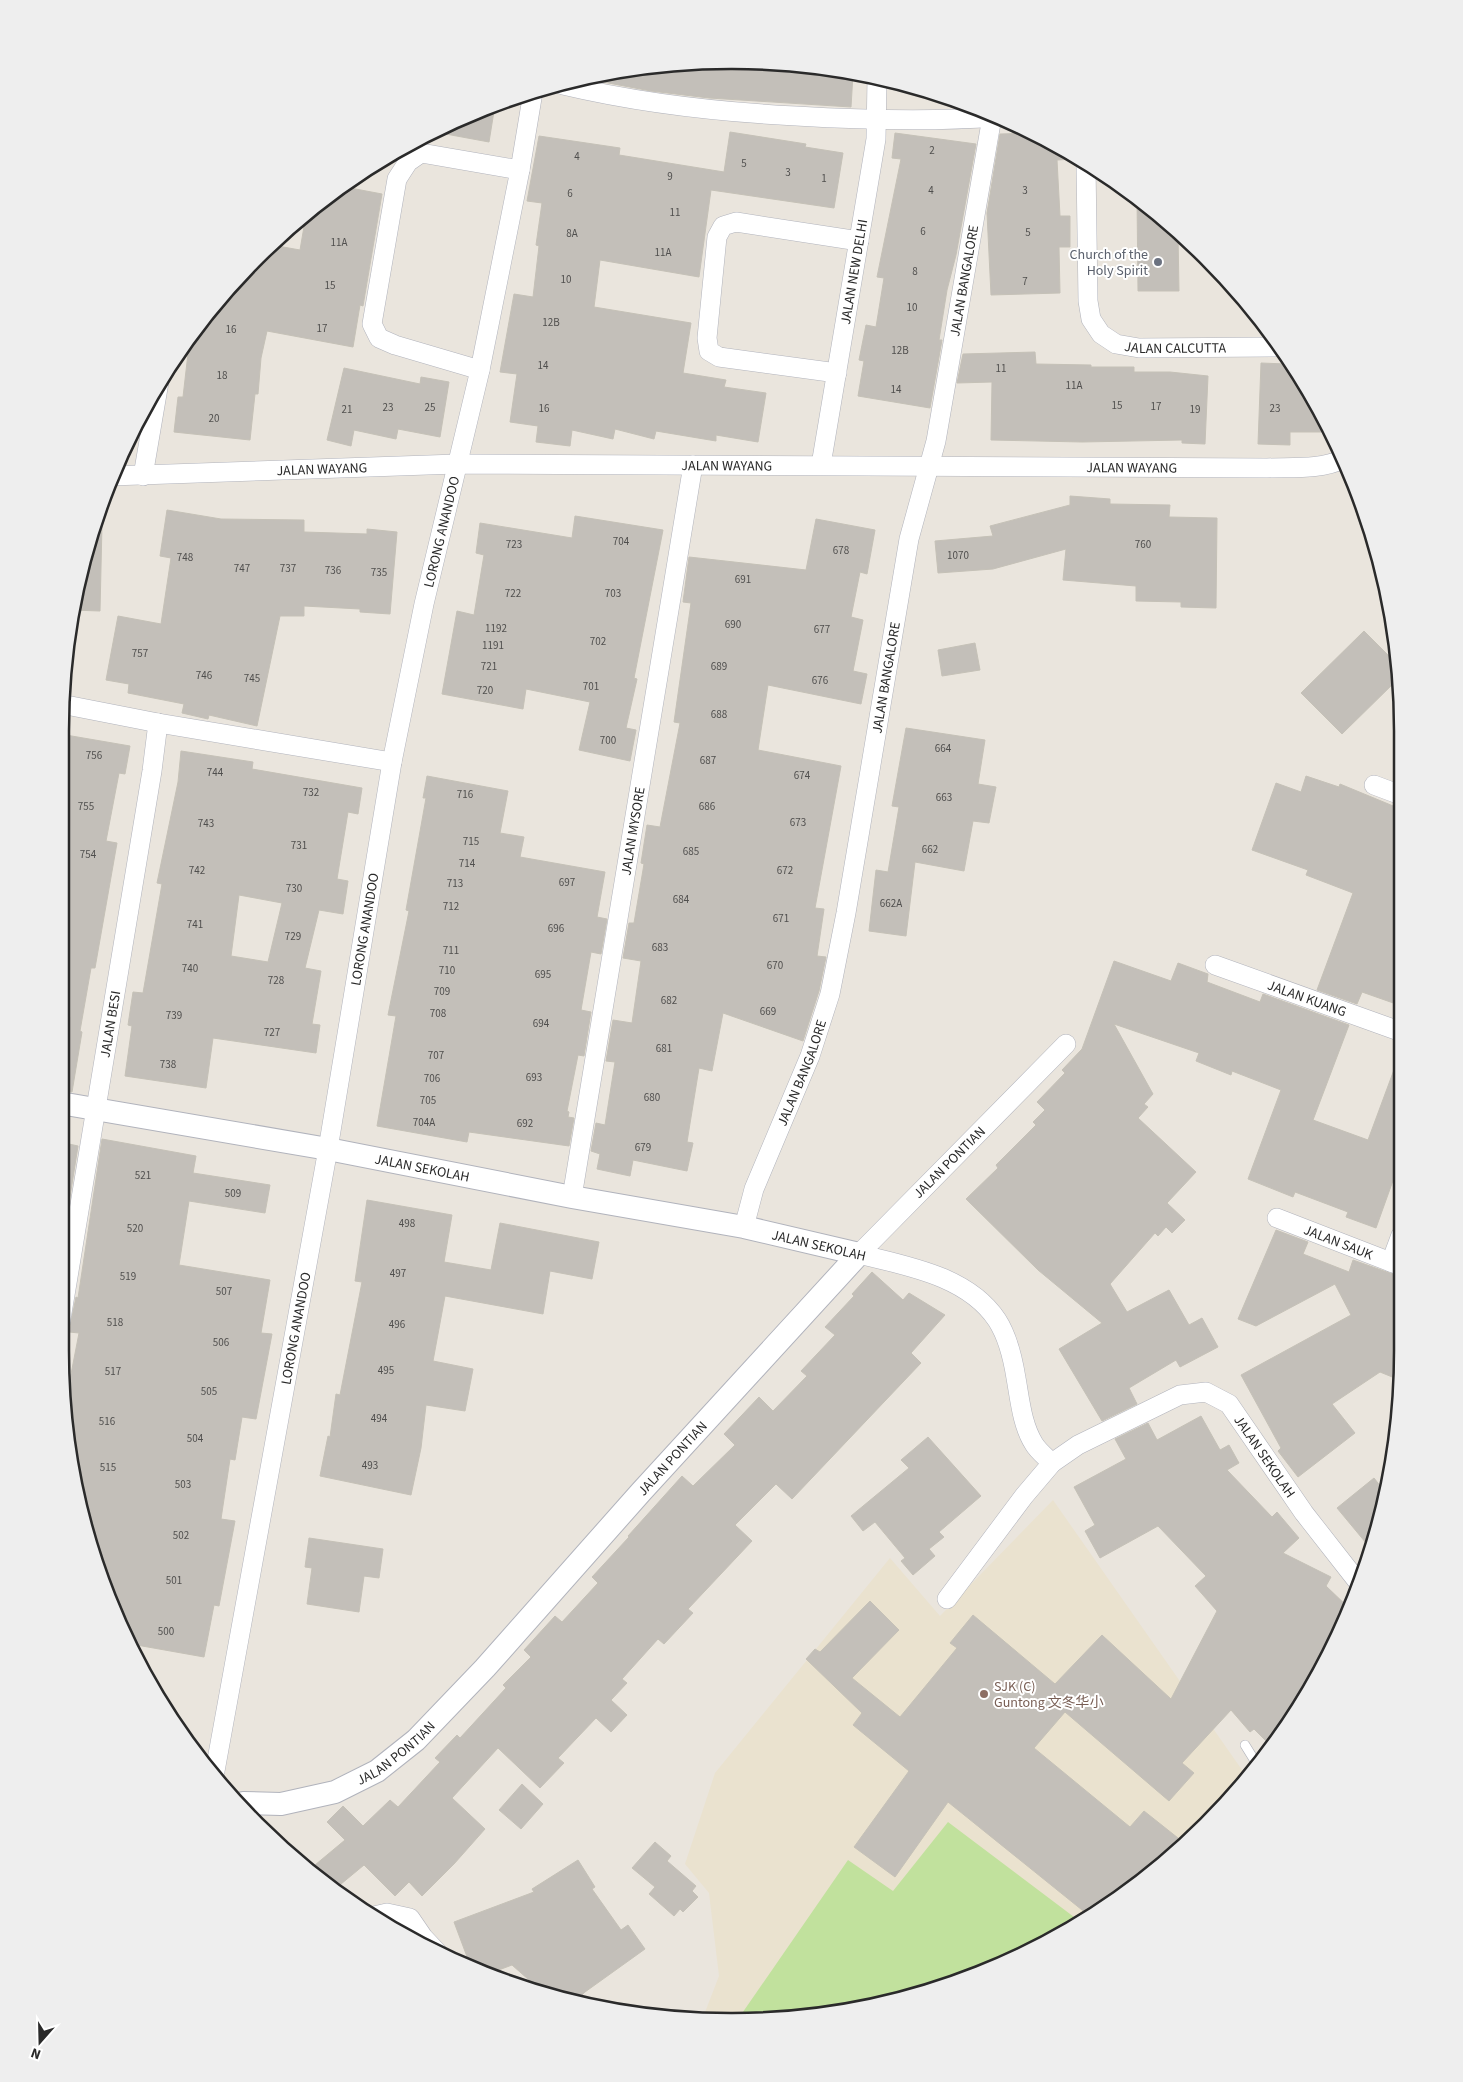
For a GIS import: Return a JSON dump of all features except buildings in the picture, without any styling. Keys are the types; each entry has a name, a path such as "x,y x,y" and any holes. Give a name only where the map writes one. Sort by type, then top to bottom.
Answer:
{"street":[{"name":"JALAN NEW DELHI","path":"821,465 876,139 877,85"},
{"path":"578,87 677,106 762,114 876,121 981,117"},
{"name":"LORONG ANANDOO","path":"216,1766 328,1149 392,762 424,604 480,370 520,170 532,100"},
{"name":"JALAN BANGALORE","path":"744,1227 754,1189 810,1056 830,994 846,913 909,539 936,441 993,123"},
{"path":"480,370 395,345 379,338 372,324 397,179 408,162 421,153 520,170"},
{"name":"JALAN CALCUTTA","path":"1086,172 1088,301 1091,319 1101,334 1116,344 1139,348 1271,347"},
{"path":"837,373 719,356 709,351 707,338 717,237 723,226 736,222 859,241"},
{"path":"143,476 155,405"},
{"name":"JALAN WAYANG","path":"120,476 457,464 1267,468 1308,467 1337,462"},
{"name":"JALAN MYSORE","path":"572,1197 693,464"},
{"path":"70,705 158,723 392,762"},
{"name":"JALAN BESI","path":"69,1269 152,771 158,723"},
{"path":"1374,784 1394,792"},
{"name":"JALAN KUANG","path":"1215,965 1394,1029"},
{"name":"JALAN PONTIAN","path":"248,1803 281,1804 335,1792 377,1771 416,1740 485,1668 641,1492 859,1254 1066,1044"},
{"name":"JALAN SEKOLAH","path":"69,1105 328,1149 572,1197 744,1227 925,1271 960,1288 982,1302 998,1321 1012,1355 1027,1431 1035,1445 1052,1463 1078,1445 1180,1395 1206,1392 1229,1404 1304,1513 1354,1577"},
{"name":"JALAN SAUK","path":"1277,1218 1394,1263"},
{"path":"947,1599 1024,1496 1052,1463"},
{"path":"383,1914 410,1918 423,1937"}],"lane":[{"path":"1245,1745 1253,1758"}],"shaded area":[{"name":"SJK (C) Guntong 文冬华小","path":"1053,1500 1243,1771 1200,1819 1135,1876 1100,1902 1063,1924 1025,1945 985,1963 903,1991 861,2001 775,2012 705,2012 719,1976 709,1893 685,1864 715,1773 890,1558 940,1616"}],"green space":[{"path":"948,1822 1074,1917 1025,1945 985,1963 903,1991 861,2001 818,2008 742,2013 848,1860 893,1891"}],"place":[{"name":"Church of the Holy Spirit","path":"1158,262"},
{"name":"SJK (C) Guntong 文冬华小","path":"984,1694"}]}
